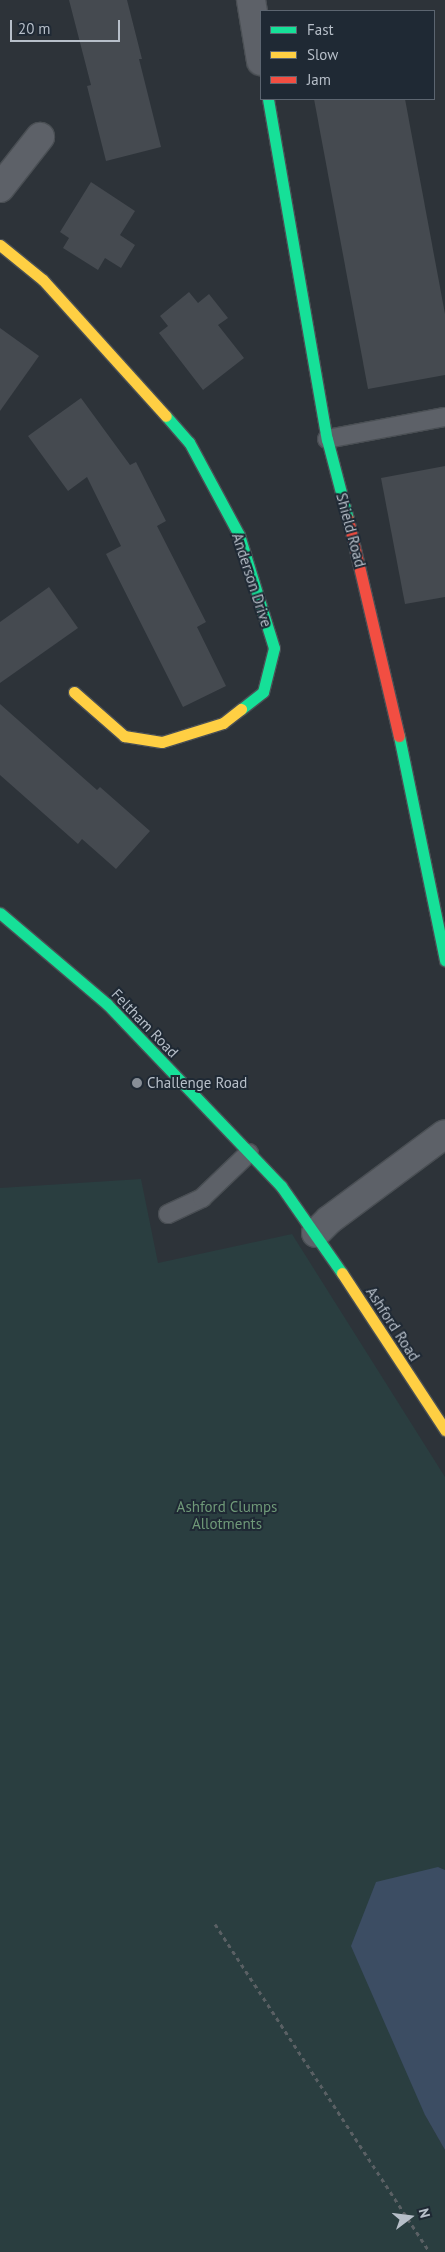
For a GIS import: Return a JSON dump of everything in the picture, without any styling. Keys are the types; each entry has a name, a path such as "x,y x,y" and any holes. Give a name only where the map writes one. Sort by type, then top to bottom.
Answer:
{"street":[{"path":"251,0 260,55"},
{"name":"Shield Road","path":"268,100 327,439 387,677 445,960"},
{"path":"0,188 40,138"},
{"name":"Anderson Drive","path":"0,245 43,280 189,442 239,535 274,648 263,692 223,723 162,742 124,736 74,692"},
{"name":"Feltham Road","path":"0,913 106,1004 281,1186 316,1233"},
{"path":"316,1233 329,1220 445,1134"},
{"name":"Ashford Road","path":"316,1233 437,1406 445,1430"}],"lane":[{"path":"327,439 445,417"},
{"path":"168,1214 202,1198 249,1153"}],"path":[{"path":"215,1924 430,2252"}],"green space":[{"name":"Ashford Clumps Allotments","path":"141,1179 158,1263 292,1234 445,1477 445,1870 438,1867 425,2115 445,2150 445,2252 0,2252 0,1188"}],"water":[{"path":"438,1867 445,1870 445,2150 425,2115 351,1946 376,1882"}],"building":[{"path":"69,0 127,0 142,59 139,59 161,147 106,161 87,86 91,85"},
{"path":"314,100 405,100 445,314 445,375 368,389"},
{"path":"91,182 135,211 120,235 135,245 121,268 105,258 98,270 63,248 69,238 60,232"},
{"path":"189,292 198,303 209,294 228,318 218,325 244,358 203,390 159,333 168,326 160,316"},
{"path":"0,328 39,356 0,411"},
{"path":"81,398 130,465 136,462 166,521 157,526 206,622 197,627 226,686 183,707 106,554 121,546 87,477 68,491 28,436"},
{"path":"445,466 445,597 405,604 381,478"},
{"path":"49,587 78,628 0,683 0,622"},
{"path":"0,704 97,790 100,787 150,831 116,869 82,839 78,844 0,775"}],"traffic: fast":[{"path":"268,100 327,439 348,519"},
{"path":"166,416 189,442 239,535 274,648 263,692 241,709"},
{"path":"399,736 445,960"},
{"path":"0,913 107,1004 281,1186 342,1273"}],"traffic: slow":[{"path":"0,245 43,280 166,416"},
{"path":"74,692 124,736 162,742 223,723 241,709"},
{"path":"342,1273 445,1430"}],"traffic: jam":[{"path":"348,519 399,736"}],"place":[{"name":"Challenge Road","path":"137,1083"}]}
